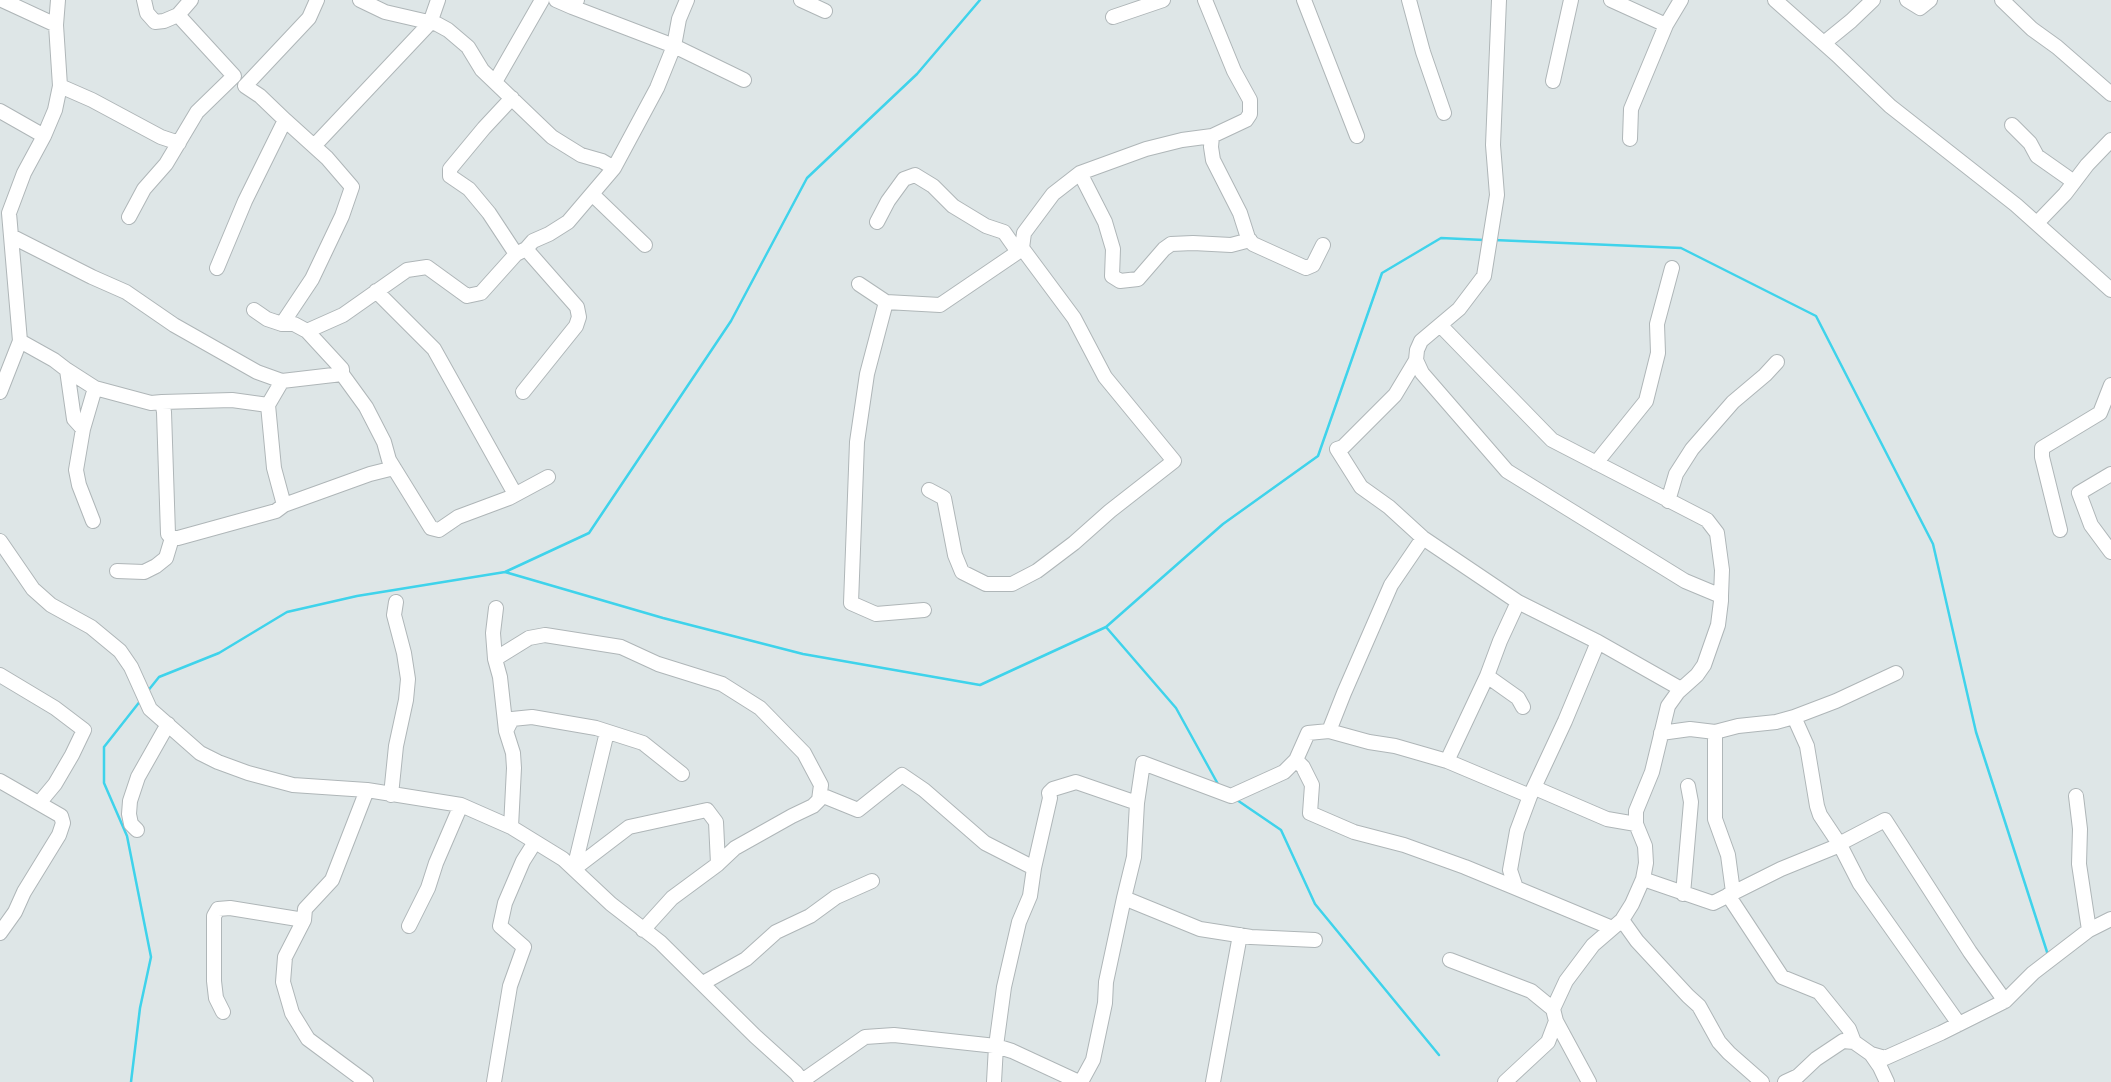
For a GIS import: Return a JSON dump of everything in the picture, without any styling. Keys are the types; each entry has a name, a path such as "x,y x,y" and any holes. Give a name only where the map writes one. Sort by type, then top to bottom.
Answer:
{"street":[{"path":"2,0 56,25"},
{"path":"0,392 20,341 11,236 5,210 44,136 55,110 60,86 56,25 58,0"},
{"path":"144,0 147,13 155,22 164,21 178,15 191,0"},
{"path":"245,86 309,18 317,0"},
{"path":"360,0 386,12 437,24 458,36 468,47 482,70 552,136 582,155 602,161 614,168"},
{"path":"314,146 430,23 438,0"},
{"path":"495,82 542,0"},
{"path":"556,0 575,4 674,46 744,80"},
{"path":"307,331 343,315 407,270 427,267 467,296 480,293 533,241 568,222 614,168 657,88 674,46 679,19 687,0"},
{"path":"801,0 825,10"},
{"path":"1113,17 1163,0"},
{"path":"859,284 886,302 940,305 1020,250 1024,233 1052,194 1080,173 1146,149 1182,140 1212,136 1246,120 1250,114 1250,100 1234,71 1205,0"},
{"path":"1304,0 1357,136"},
{"path":"1409,0 1423,52 1444,114"},
{"path":"1499,0 1493,145 1497,195 1484,276 1460,309 1420,341 1416,360 1395,394 1343,447 1337,449 1361,487 1389,507 1423,538 1518,602 1598,642 1681,689"},
{"path":"1553,81 1571,0"},
{"path":"1611,0 1666,24"},
{"path":"1630,139 1631,109 1666,24 1681,0"},
{"path":"1824,43 1873,0"},
{"path":"1907,0 1920,8 1930,0"},
{"path":"2002,0 2032,29 2057,47 2111,94"},
{"path":"1782,2 1890,106 2016,205 2111,290"},
{"path":"178,15 234,76 260,96 327,158 352,186 342,216 312,278 282,324"},
{"path":"128,217 144,189 166,164 197,112 234,76"},
{"path":"60,86 92,100 161,138 178,142"},
{"path":"512,98 450,169 450,176 469,189 521,252 577,307 579,317 576,326 523,392"},
{"path":"0,110 44,136"},
{"path":"217,268 245,201 285,120"},
{"path":"2012,125 2030,143 2037,156 2074,182"},
{"path":"1212,136 1213,160 1240,213 1250,240 1254,244 1306,268 1313,265 1323,245"},
{"path":"2036,223 2111,140"},
{"path":"1080,173 1105,222 1112,249 1112,276 1120,281 1138,279 1164,249 1172,244 1231,245 1250,240"},
{"path":"877,222 888,201 904,179 915,175 933,186 953,206 986,226 1004,232 1074,318 1104,377 1174,462 1036,571 1012,584 986,584 962,572 955,555 944,498 929,490"},
{"path":"592,194 645,245"},
{"path":"11,236 126,292 174,325 257,372 282,382 342,374"},
{"path":"1596,463 1646,401 1658,353 1657,324 1672,268"},
{"path":"376,291 434,349 515,494"},
{"path":"886,302 867,374 857,442 851,604 876,614 924,610"},
{"path":"254,310 267,319 282,324 294,324 307,331 342,369 342,374 366,407 384,442 389,460 430,528 439,530 458,517 515,494 548,477"},
{"path":"1441,326 1552,440 1668,501 1696,512 1707,520 1717,533 1722,570 1718,625 1704,665 1668,706 1652,772 1636,811 1636,824 1644,846 1646,863 1643,879 1617,924 1593,945 1566,981 1554,1015 1548,1042 1505,1082"},
{"path":"20,341 54,360 95,388 151,403 232,400 268,405"},
{"path":"1416,360 1422,373 1507,471 1685,581 1721,596"},
{"path":"1668,501 1676,474 1692,449 1733,402 1765,375 1776,362"},
{"path":"67,370 74,419 83,429"},
{"path":"282,382 268,405 274,468 284,504"},
{"path":"93,521 79,485 76,470 83,429 95,388"},
{"path":"2060,530 2042,457 2042,448 2100,413 2110,392"},
{"path":"162,402 164,412 168,534 172,538 178,538 276,511 284,504 370,474 394,468"},
{"path":"2111,474 2079,493 2091,524 2111,552"},
{"path":"117,571 144,572 156,566 166,558 172,538"},
{"path":"1329,731 1391,585 1423,538"},
{"path":"0,541 33,589 51,605 91,628 120,651 131,667 150,709 200,753 248,773 294,785 367,790 461,805 511,827 563,859 611,904 660,942 803,1081 865,1037 894,1035 996,1046 1012,1051 1080,1082 1092,1060 1105,1003 1106,982 1134,857 1137,803 1144,763 1231,796 1284,772 1296,760 1308,733 1329,731 1369,742 1395,746 1447,761 1607,819 1636,824"},
{"path":"391,795 396,746 406,700 408,679 404,653 394,615 396,602"},
{"path":"1447,761 1487,676 1500,641 1518,602"},
{"path":"496,608 493,633 495,659 500,677 506,731 514,768 511,827"},
{"path":"495,659 529,638 545,635 621,647 658,664 722,684 760,708 804,754 821,784 819,800 813,806 735,848 718,864 672,898 643,930"},
{"path":"1516,888 1510,870 1517,831 1532,792 1598,642"},
{"path":"1661,733 1690,729 1715,732 1738,726 1776,722 1836,701 1896,673"},
{"path":"0,675 56,708 84,730 81,740 64,769 40,802"},
{"path":"1487,676 1518,698 1523,706"},
{"path":"506,731 512,719 532,717 607,732 643,743 682,774"},
{"path":"1794,717 1807,746 1817,806 1830,832 1839,844 1860,884 1959,1024"},
{"path":"138,830 131,824 128,814 130,801 138,777 168,724"},
{"path":"574,869 607,732"},
{"path":"1715,732 1715,819 1728,855 1730,893 1782,977 1819,992 1849,1029 1854,1042"},
{"path":"1296,760 1312,785 1310,813 1354,832 1404,845 1617,924 1637,940 1699,1006 1719,1042 1762,1082"},
{"path":"820,795 858,810 902,775 924,790 986,842 1034,868"},
{"path":"0,781 40,802 61,816 62,829 24,892 15,912 0,933"},
{"path":"994,1082 996,1046 1004,987 1019,922 1030,896 1034,868 1050,798 1048,793 1051,790 1076,782 1137,803"},
{"path":"1683,894 1690,802 1688,786"},
{"path":"366,1082 308,1039 292,1013 283,982 285,957 304,920 305,909 332,880 367,790"},
{"path":"2076,796 2080,828 2080,864 2089,930"},
{"path":"409,926 428,888 455,814 461,805"},
{"path":"574,869 628,827 707,810 716,822 718,864"},
{"path":"1643,879 1713,903 1781,868 1839,844 1885,820 1970,952 2005,1001"},
{"path":"494,1082 510,986 524,947 500,926 505,903 523,861 535,842"},
{"path":"703,983 746,959 776,932 810,916 836,897 872,882"},
{"path":"1124,898 1200,929 1240,935 1315,940"},
{"path":"223,1012 216,998 214,982 214,916 218,909 230,908 304,920"},
{"path":"1785,1082 1798,1076 1816,1059 1843,1041 1854,1042 1871,1054 1885,1058 2005,1001 2033,973 2089,930 2111,919"},
{"path":"1213,1082 1240,935"},
{"path":"1450,960 1531,992 1554,1015 1589,1082"},
{"path":"1871,1054 1887,1082"}],"waterway":[{"path":"147,692 159,677 219,653 287,612 357,596 505,572 589,533 731,321 807,178 917,74 980,0"},
{"path":"505,572 663,618 803,654 980,685 1106,627 1223,524 1318,456 1382,273 1441,238 1484,240"},
{"path":"1494,240 1681,248 1816,316 1933,544 1976,732 2048,955"},
{"path":"1106,627 1176,708 1219,786"},
{"path":"131,1082 140,1008 151,957 127,836 104,783 104,747 141,700"},
{"path":"1237,800 1281,830 1315,904 1439,1055"}]}
